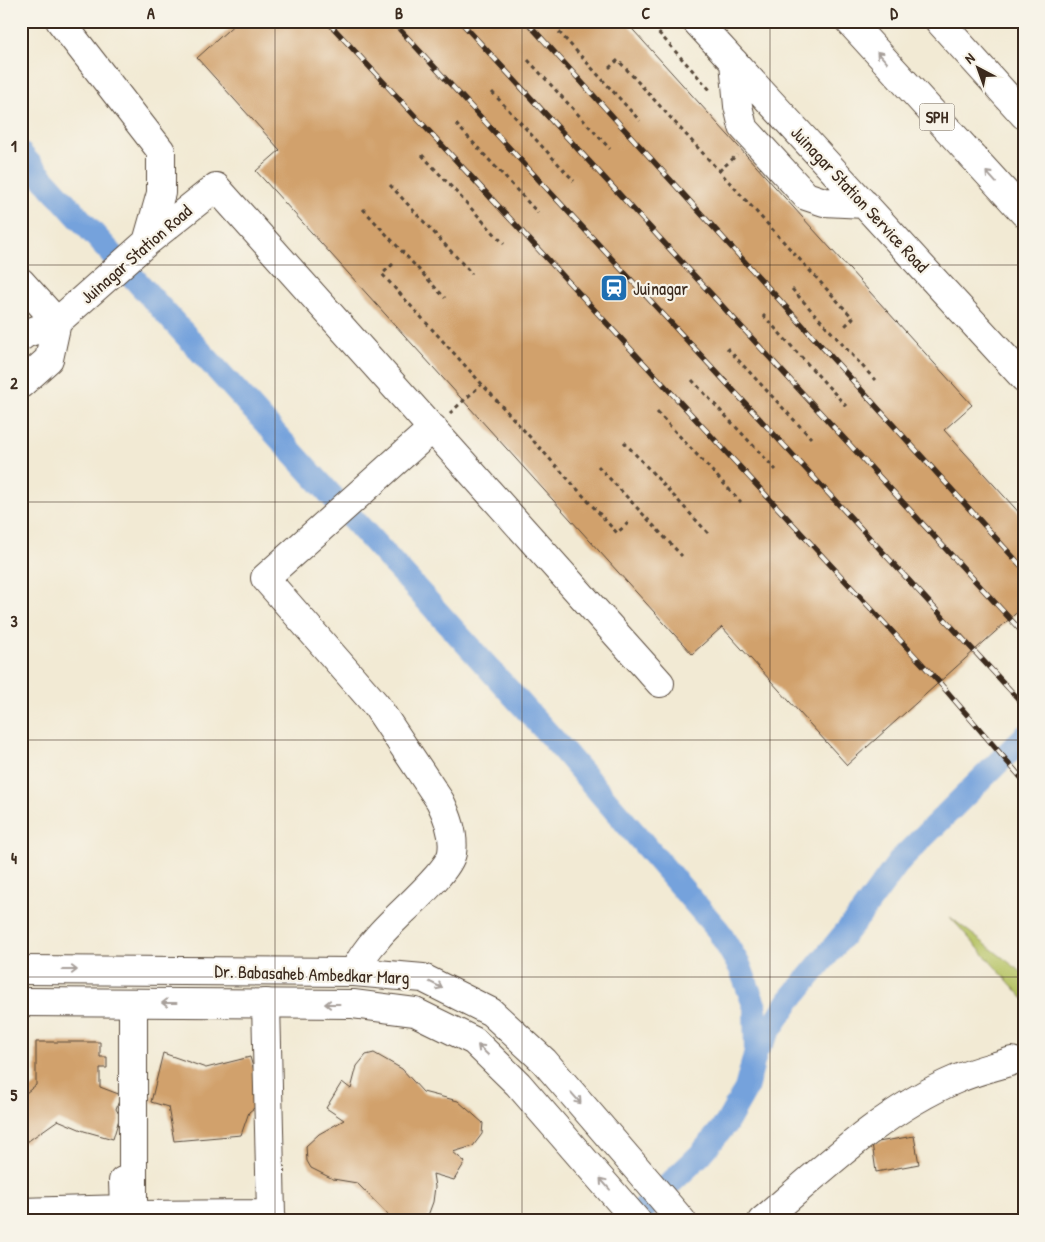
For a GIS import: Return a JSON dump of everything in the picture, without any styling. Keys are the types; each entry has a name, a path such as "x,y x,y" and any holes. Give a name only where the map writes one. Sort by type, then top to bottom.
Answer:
{"main road":[{"path":"60,21 161,151 161,194 147,242"},
{"name":"Juinagar Station Service Road","path":"696,21 1024,378"},
{"name":"SPH","path":"849,21 1024,213"},
{"path":"939,21 1024,115"},
{"path":"734,62 738,106 743,127 806,196 824,202 865,204"},
{"name":"Juinagar Station Road","path":"49,359 23,333 57,322 147,242 216,187 433,428"},
{"path":"21,282 57,322 49,359 21,384"},
{"path":"354,972 361,958 378,936 443,869 452,854 452,836 448,818 440,801 376,705 264,578 433,428 660,683"},
{"name":"Dr. Babasaheb Ambedkar Marg","path":"21,970 354,972 423,978 492,1012 544,1062 682,1221"},
{"name":"Dr. Babasaheb Ambedkar Marg","path":"21,1002 354,1004 415,1012 474,1041 518,1084 637,1221"},
{"path":"127,1003 133,1215 271,1214 266,1004"},
{"path":"21,1212 124,1209 127,1003"},
{"path":"762,1221 861,1138 905,1107 957,1079 1012,1061"}],"path":[{"path":"648,21 711,92"},
{"path":"559,32 640,121"},
{"path":"528,60 610,149"},
{"path":"608,68 618,60 847,311 853,318 844,327"},
{"path":"492,92 574,181"},
{"path":"456,124 538,213"},
{"path":"422,155 504,244"},
{"path":"390,184 472,274"},
{"path":"363,209 445,298"},
{"path":"393,264 382,274 617,533 629,522"},
{"path":"792,289 874,380"},
{"path":"763,315 846,406"},
{"path":"727,348 811,438"},
{"path":"692,380 776,470"},
{"path":"433,428 482,384"},
{"path":"657,412 741,502"},
{"path":"624,442 708,533"},
{"path":"598,466 682,556"}],"green space":[{"path":"950,917 1024,974 1024,999"}],"building":[{"name":"Juinagar","path":"238,21 625,21 972,405 944,430 1024,518 1024,606 847,765 722,627 692,654 256,171 280,150 197,58"},
{"path":"36,1042 100,1042 100,1057 107,1057 107,1068 100,1068 100,1087 121,1095 116,1109 120,1116 113,1139 84,1131 58,1120 24,1144 21,1135 21,1097 36,1085"},
{"path":"163,1053 206,1068 250,1057 263,1101 249,1112 241,1135 174,1141 168,1107 151,1102"},
{"path":"374,1053 402,1069 423,1092 458,1101 483,1123 482,1134 473,1146 453,1152 465,1162 454,1180 433,1174 435,1187 433,1202 426,1221 394,1221 357,1183 333,1179 311,1168 307,1161 306,1146 319,1134 344,1120 326,1108 342,1082 351,1089 357,1066 366,1055"},
{"path":"914,1136 919,1164 876,1172 872,1143"}],"waterway":[{"path":"21,154 562,749 718,930 740,967 755,1007 756,1051 746,1089 726,1124 701,1154 631,1221"},
{"path":"756,1051 789,1001 860,915 901,859 1024,737"}],"railway":[{"path":"327,21 938,681 1024,781"},
{"path":"392,21 1024,705"},
{"path":"460,21 1024,634"},
{"path":"526,21 1024,569"}],"place":[{"name":"Juinagar","path":"614,288"}]}
